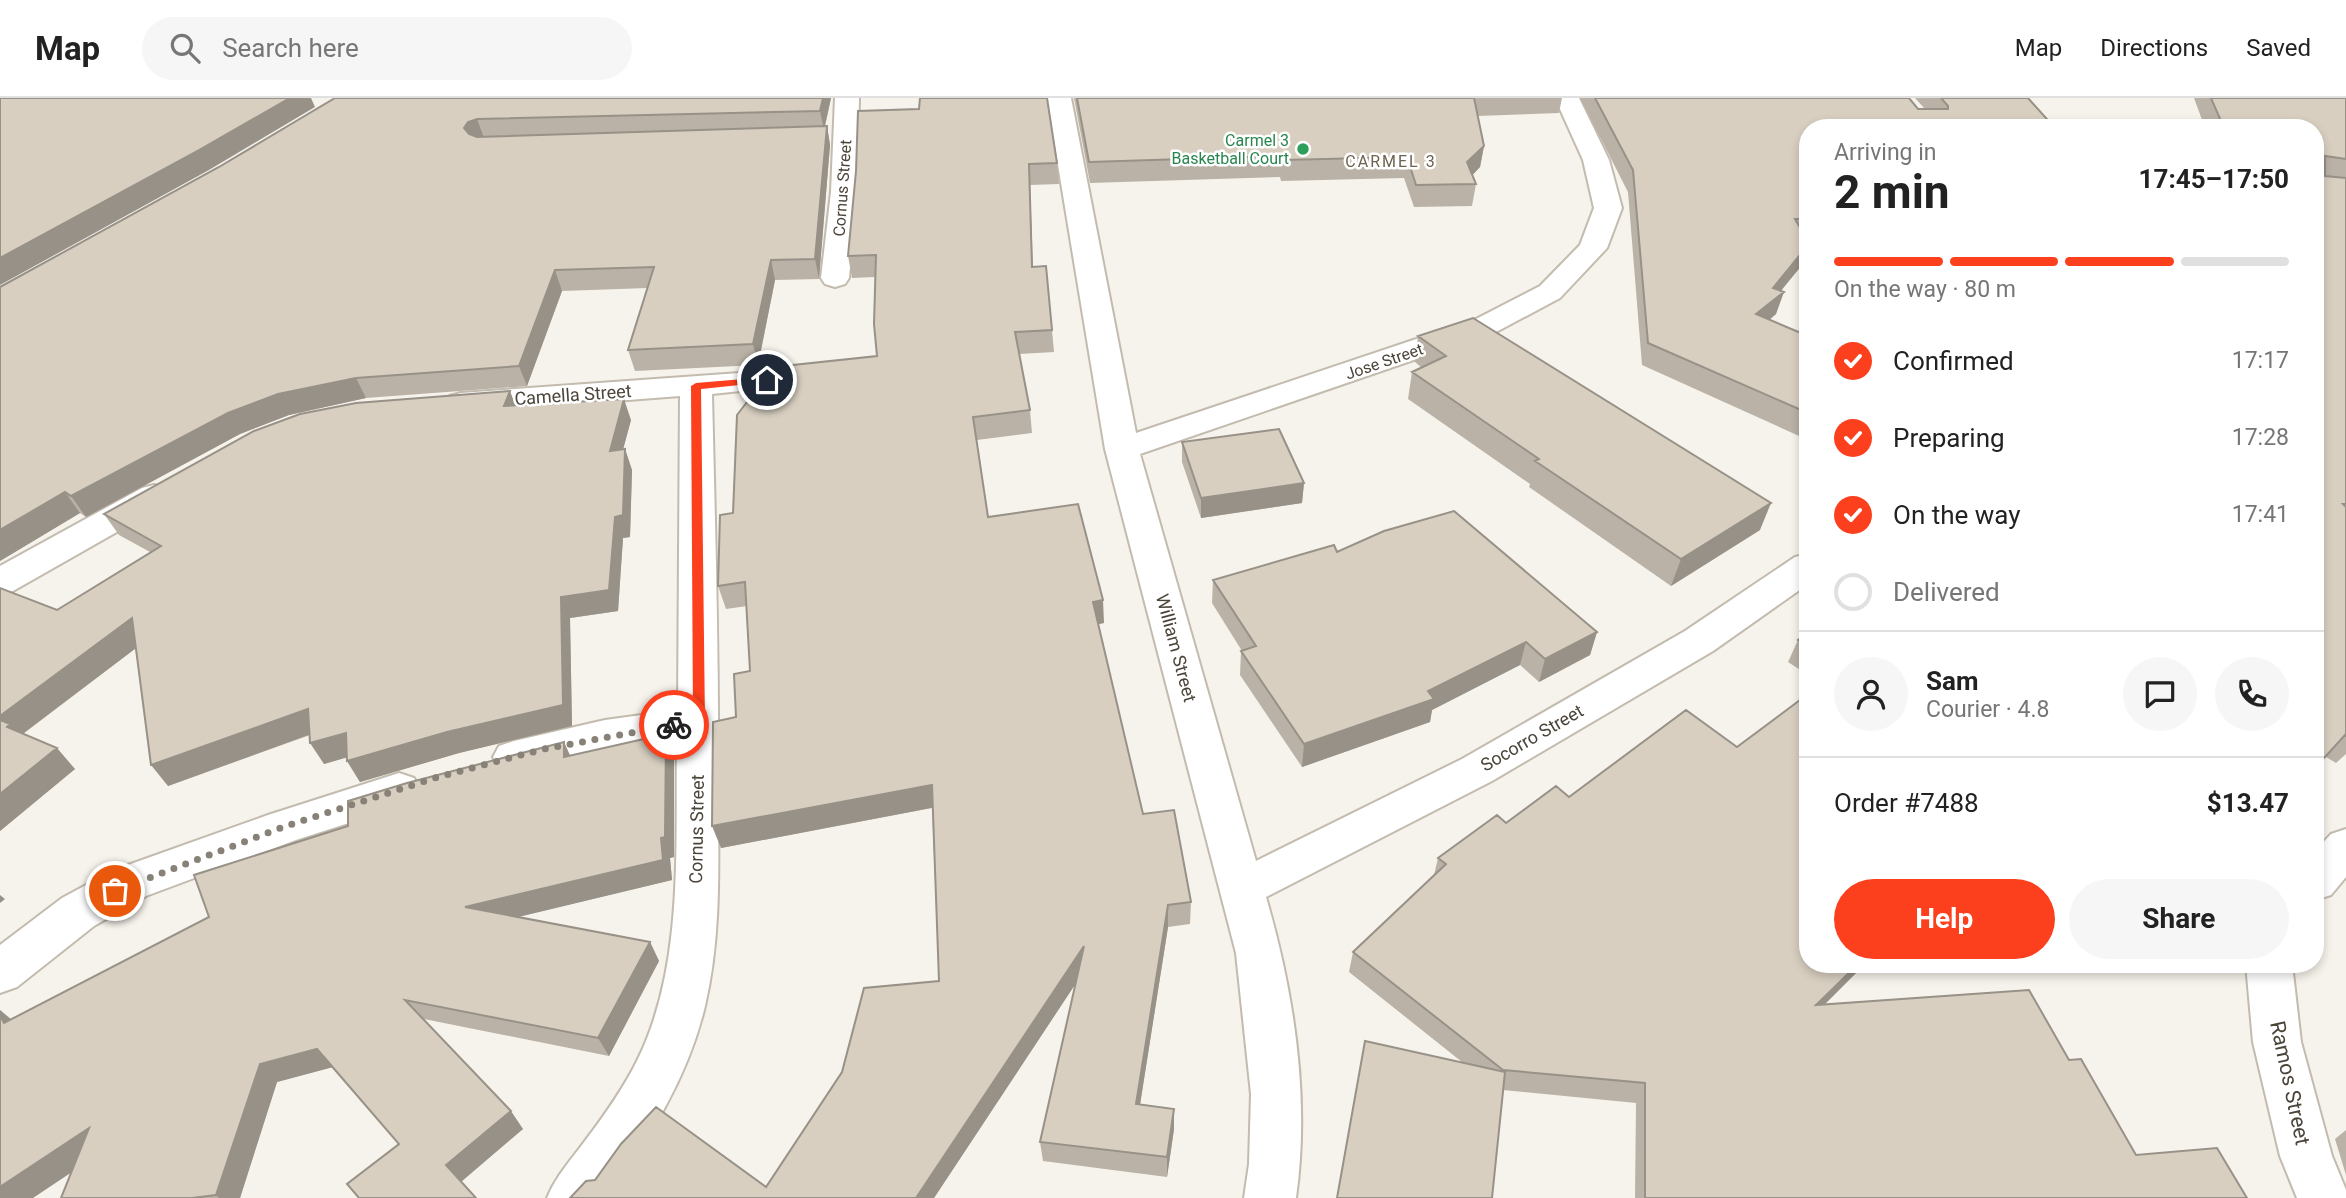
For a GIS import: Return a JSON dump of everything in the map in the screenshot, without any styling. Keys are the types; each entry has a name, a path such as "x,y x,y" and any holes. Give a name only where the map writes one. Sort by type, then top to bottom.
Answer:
{"street":[{"name":"Cornus Street","path":"835,278 844,192 847,98"},
{"name":"William Street","path":"1059,98 1122,449 1259,953 1276,1094 1275,1164 1270,1198"},
{"name":"Jose Street","path":"1122,449 1487,325 1550,292 1593,248 1608,208 1596,160 1567,98"},
{"name":"Camella Street","path":"435,405 767,380"},
{"name":"Cornus Street","path":"573,1198 634,1116 656,1076 673,1035 694,937 699,722 696,386"},
{"path":"0,582 175,484"},
{"name":"Socorro Street","path":"1243,888 1477,770 1699,641 1799,572"},
{"path":"0,972 78,912 130,883 283,827 458,772 593,738 699,722"},
{"path":"2324,872 2346,847"},
{"name":"Ramos Street","path":"2270,973 2277,1042 2306,1156 2323,1198"}],"building":[{"path":"0,98 290,98 0,258"},
{"path":"335,98 823,98 820,111 477,119 468,122 464,128 477,137 827,126 815,259 771,260 753,344 628,350 654,267 555,270 519,366 356,378 278,394 228,413 71,496 65,492 0,530 0,287 219,167"},
{"path":"920,98 1047,98 1057,163 1029,164 1032,267 1046,266 1052,330 1015,332 1030,410 973,417 988,517 1078,504 1103,600 1093,602 1143,814 1174,810 1191,902 1168,905 1136,1104 1174,1109 1167,1157 1040,1142 1084,946 916,1198 570,1198 586,1181 595,1180 621,1144 656,1107 766,1187 842,1072 864,988 939,981 932,785 712,826 713,722 736,717 734,674 750,671 745,582 718,586 720,515 733,513 737,415 774,367 877,356 874,324 876,255 848,256 856,171 858,111 919,109"},
{"path":"1077,98 1474,98 1484,146 1467,162 1476,184 1416,185 1407,157 1283,160 1281,156 1089,162"},
{"path":"1595,98 1909,98 1918,109 1948,109 1941,98 2028,98 2047,119 1799,119 1799,219 1795,219 1799,226 1799,256 1773,288 1784,292 1756,314 1799,332 1799,409 1648,343 1633,170"},
{"path":"2211,98 2346,98 2346,159 2325,156 2325,176 2346,178 2346,504 2343,504 2346,507 2346,736 2324,758 2324,119 2220,119"},
{"path":"1473,318 1771,503 1681,559 1535,461 1539,459 1412,372 1446,356 1418,336"},
{"path":"510,391 504,406 624,399 610,451 625,449 623,515 615,517 609,590 561,597 563,705 447,732 347,761 346,733 310,743 308,709 151,765 132,618 0,716 0,588 57,610 161,546 104,514 254,431 300,414 356,403"},
{"path":"1279,429 1304,483 1201,498 1182,442"},
{"path":"1454,511 1597,632 1545,659 1526,642 1428,691 1434,699 1304,744 1241,651 1256,646 1213,580 1334,545 1337,552 1384,531"},
{"path":"1799,701 1799,973 1849,973 1816,1005 2029,990 2069,1060 2081,1059 2136,1155 2217,1148 2247,1198 1645,1198 1645,1083 1503,1070 1353,952 1446,864 1438,858 1497,815 1506,823 1556,786 1569,797 1686,710 1737,747"},
{"path":"0,720 10,724 7,727 57,748 0,794"},
{"path":"666,734 665,837 661,838 663,860 465,907 650,942 598,1038 405,1000 511,1111 446,1165 476,1198 359,1198 347,1184 399,1144 317,1049 260,1064 216,1195 192,1198 61,1198 89,1128 0,1187 0,1015 4,1023 209,917 194,875 348,826 348,801 407,783 564,742 564,757"},
{"path":"1365,1041 1505,1072 1492,1198 1337,1198"}],"way so far":[{"path":"115,891 130,883 283,827 438,777 544,749 674,725"}],"place":[{"name":"Carmel 3 Basketball Court","path":"1303,149"}],"district":[{"name":"CARMEL 3","path":"1391,161"}],"route":[{"path":"674,725 699,722 696,386 767,380"}]}
